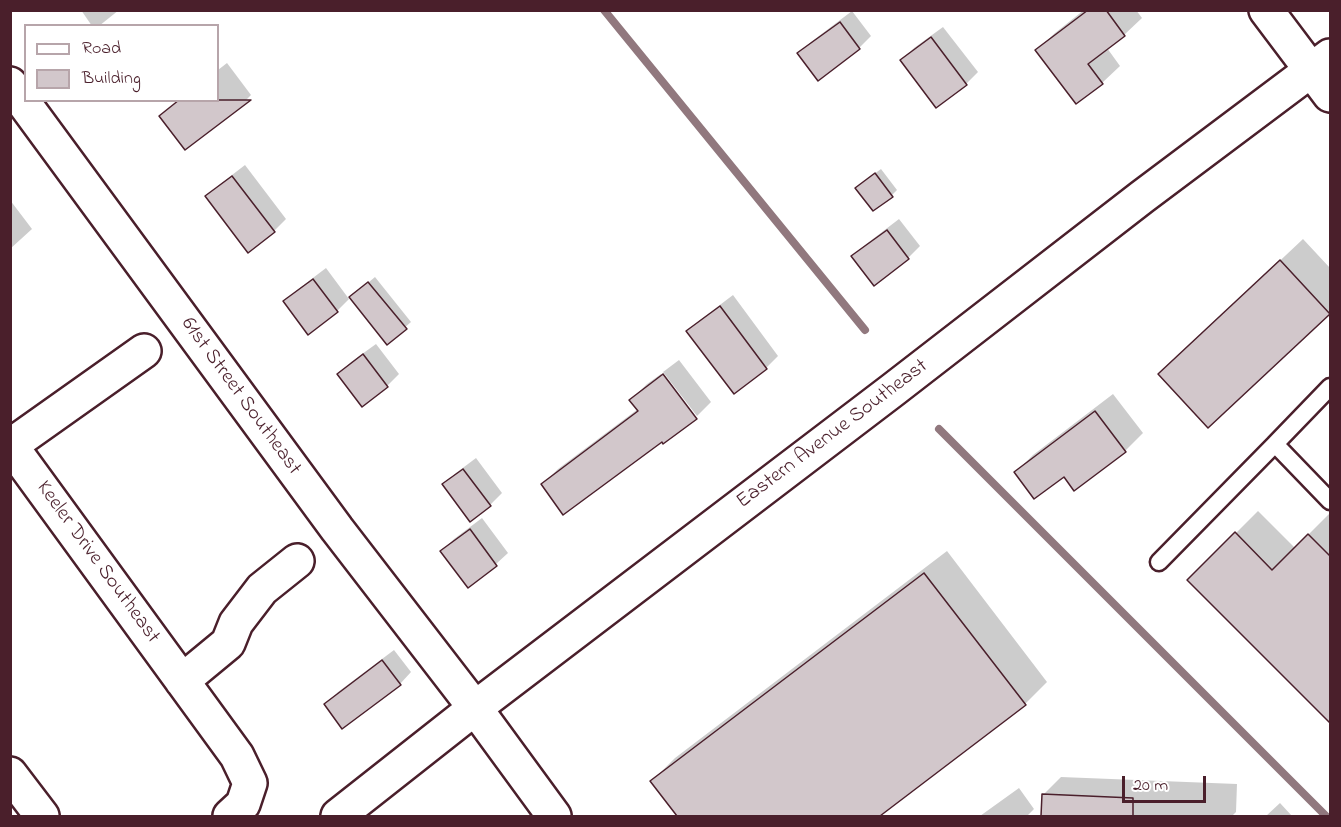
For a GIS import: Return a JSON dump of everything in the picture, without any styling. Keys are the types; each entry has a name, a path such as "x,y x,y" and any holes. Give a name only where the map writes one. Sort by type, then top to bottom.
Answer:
{"street":[{"path":"1266,10 1324,74"},
{"name":"Eastern Avenue Southeast","path":"338,816 475,708 1142,197 1324,74"},
{"name":"61st Street Southeast","path":"10,84 337,529 475,708 554,816"},
{"path":"10,446 144,351"},
{"name":"Keeler Drive Southeast","path":"10,446 237,756 250,783 243,804 230,816"},
{"path":"183,681 228,643 236,623 262,589 297,561"},
{"path":"10,774 42,816"}],"lane":[{"path":"1160,562 1330,387"},
{"path":"1275,444 1330,501"}],"building":[{"path":"1088,10 1106,10 1125,36 1088,64 1103,84 1076,104 1035,50"},
{"path":"840,22 860,49 818,81 797,53"},
{"path":"931,37 967,85 936,108 900,60"},
{"path":"251,100 185,150 159,116 176,102"},
{"path":"875,173 893,197 873,211 855,188"},
{"path":"232,176 275,232 248,253 205,196"},
{"path":"887,230 909,259 874,286 851,256"},
{"path":"1280,260 1330,314 1208,428 1158,374"},
{"path":"313,279 338,312 308,335 283,301"},
{"path":"368,282 407,329 387,345 349,297"},
{"path":"720,306 767,369 734,394 686,331"},
{"path":"363,354 388,387 362,407 337,374"},
{"path":"663,374 697,419 563,515 541,484 638,411 629,400"},
{"path":"1095,411 1126,452 1074,491 1064,477 1034,499 1014,472"},
{"path":"463,469 491,506 470,522 442,484"},
{"path":"470,529 497,566 468,588 440,551"},
{"path":"1235,532 1272,570 1308,534 1330,556 1330,723 1187,580"},
{"path":"924,573 1026,705 880,816 677,816 650,781"},
{"path":"382,660 401,685 342,729 324,704"},
{"path":"1042,794 1133,798 1133,816 1041,816"}],"waterway":[{"path":"604,10 865,330"},
{"path":"939,429 1326,816"}]}
